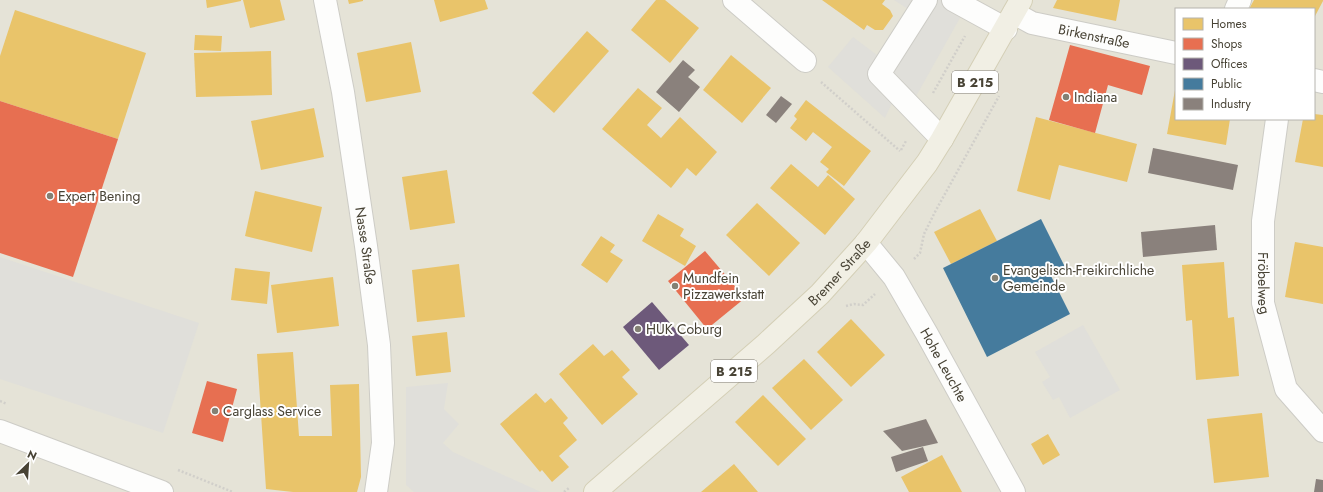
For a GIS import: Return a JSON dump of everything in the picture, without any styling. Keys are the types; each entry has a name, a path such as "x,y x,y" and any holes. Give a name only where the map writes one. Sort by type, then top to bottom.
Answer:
{"main road":[{"name":"Bremer Straße","path":"595,492 766,344 820,294 866,243 927,163 942,140 1014,14"}],"street":[{"name":"Nasse Straße","path":"325,0 345,107 379,345 383,443 376,492"},
{"path":"734,0 805,60"},
{"path":"926,0 879,74 942,140"},
{"name":"Birkenstraße","path":"953,0 979,15 1014,14 1032,23 1175,53"},
{"name":"Fröbelweg","path":"1277,120 1263,221 1263,303 1286,389 1323,431"},
{"name":"Hohe Leuchte","path":"866,243 898,283 1014,492"},
{"path":"0,431 162,492"}],"path":[{"path":"895,157 921,118 958,46 979,15"},
{"path":"805,60 818,80 900,151"},
{"path":"564,492 569,487"}],"shaded area":[{"path":"0,0 1323,0 1323,492 0,492"},
{"path":"894,0 970,0 905,116 892,103 885,118 828,67 853,37 877,55 908,9"},
{"path":"0,257 199,323 163,433 0,379"},
{"path":"1083,325 1120,390 1070,418 1059,397 1053,400 1042,382 1050,377 1035,352"},
{"path":"448,383 444,409 459,424 443,443 453,452 541,492 414,492 406,485 406,387"}],"building: Homes":[{"path":"206,0 241,0 241,1 207,8"},
{"path":"243,0 280,0 285,20 250,28"},
{"path":"348,0 363,0 363,1 349,4"},
{"path":"434,0 485,0 488,9 440,22"},
{"path":"656,0 665,0 699,28 670,63 631,30"},
{"path":"822,0 885,0 882,4 890,10 893,16 883,30 875,30 867,25 864,30"},
{"path":"1057,0 1120,0 1116,21 1053,8"},
{"path":"1254,0 1323,0 1315,16 1315,8 1250,8"},
{"path":"15,10 146,53 118,139 0,101 0,56"},
{"path":"587,31 609,51 554,113 532,93"},
{"path":"195,35 222,36 221,51 194,50"},
{"path":"411,42 421,92 366,102 357,53"},
{"path":"271,51 272,95 196,97 194,53"},
{"path":"731,55 771,88 742,123 703,90"},
{"path":"638,88 662,108 647,125 661,138 680,117 717,152 696,176 687,168 671,188 602,129"},
{"path":"1175,90 1175,120 1230,120 1226,145 1167,134"},
{"path":"806,100 871,151 844,186 826,172 829,169 820,162 832,147 813,132 806,141 790,128 797,119 794,116"},
{"path":"314,108 324,157 261,170 251,121"},
{"path":"1315,114 1323,115 1323,167 1295,162 1303,120 1315,120"},
{"path":"1036,117 1137,144 1127,182 1059,165 1050,200 1017,191"},
{"path":"791,164 818,187 828,175 855,199 825,235 770,188"},
{"path":"447,170 455,223 410,230 402,177"},
{"path":"255,191 322,207 312,252 245,236"},
{"path":"757,203 800,243 769,276 726,235"},
{"path":"980,209 997,241 951,264 934,232"},
{"path":"658,214 684,229 680,236 696,246 685,266 642,241"},
{"path":"601,236 615,245 610,252 623,260 607,283 581,265"},
{"path":"1295,242 1323,247 1323,304 1285,297"},
{"path":"1224,262 1228,318 1234,317 1239,376 1196,380 1192,320 1186,321 1182,265"},
{"path":"459,264 465,317 417,322 412,270"},
{"path":"235,268 270,272 267,304 231,300"},
{"path":"333,277 339,326 277,333 271,285"},
{"path":"851,319 885,355 851,387 817,352"},
{"path":"447,332 451,372 416,376 412,336"},
{"path":"593,344 604,356 612,350 630,370 622,377 638,394 602,425 559,374"},
{"path":"293,352 299,436 332,436 330,385 359,384 361,477 357,492 293,492 266,489 257,354"},
{"path":"804,359 843,400 811,430 772,388"},
{"path":"536,393 545,403 551,398 568,418 563,423 577,440 559,456 569,467 552,482 542,470 540,472 500,424"},
{"path":"763,395 806,439 778,466 735,422"},
{"path":"1262,413 1269,477 1214,483 1207,419"},
{"path":"1048,434 1060,455 1043,465 1031,444"},
{"path":"942,455 962,492 909,492 901,477"},
{"path":"734,464 758,492 701,492"}],"building: Shops":[{"path":"1070,45 1150,66 1142,95 1108,85 1095,133 1049,120"},
{"name":"Expert Bening","path":"0,101 118,139 73,277 0,253"},
{"path":"705,251 745,298 707,329 668,281"},
{"name":"Carglass Service","path":"207,381 237,389 223,442 192,433"}],"building: Offices":[{"path":"652,302 689,345 659,370 623,327"}],"building: Public":[{"path":"1041,219 1066,269 1051,276 1070,314 987,357 943,268"}],"building: Industry":[{"path":"683,60 695,70 688,77 700,87 679,112 656,92"},
{"path":"781,96 792,104 776,123 766,115"},
{"path":"1153,148 1238,165 1233,190 1148,173"},
{"path":"1215,225 1217,250 1143,257 1141,232"},
{"path":"926,419 938,443 902,451 883,431"},
{"path":"923,447 928,461 896,472 891,457"},
{"path":"1316,479 1323,480 1323,492 1314,492"}],"place":[{"name":"Indiana","path":"1066,97"},
{"name":"Expert Bening","path":"50,196"},
{"name":"Evangelisch-Freikirchliche Gemeinde","path":"995,278"},
{"name":"Mundfein Pizzawerkstatt","path":"675,286"},
{"name":"HUK Coburg","path":"638,329"},
{"name":"Carglass Service","path":"215,411"}]}
